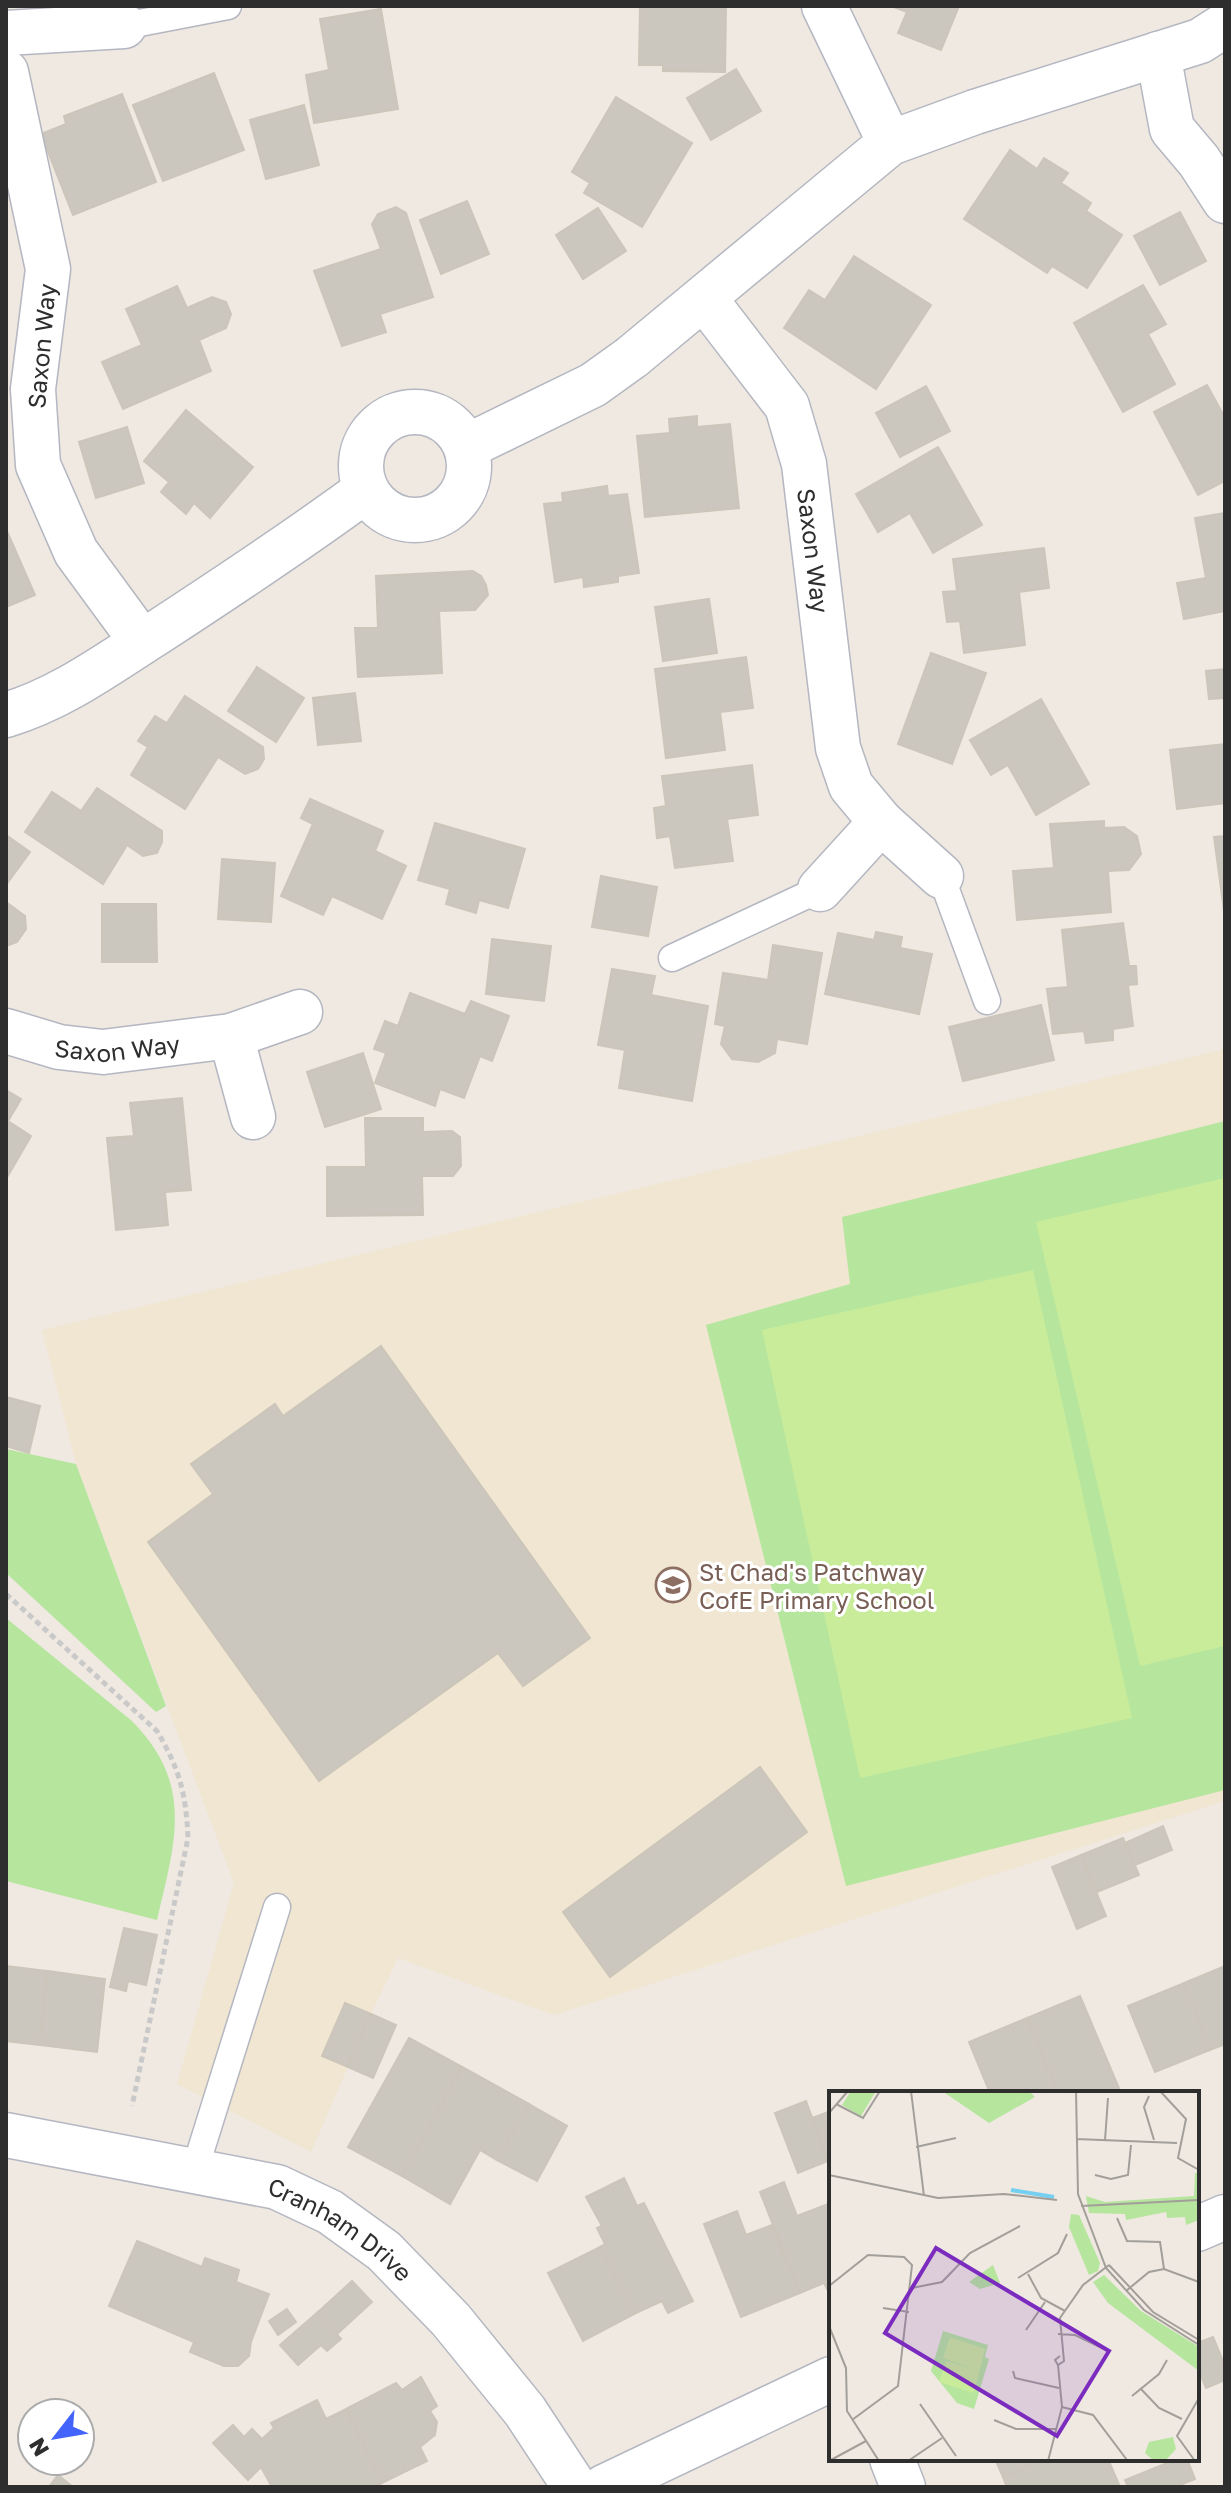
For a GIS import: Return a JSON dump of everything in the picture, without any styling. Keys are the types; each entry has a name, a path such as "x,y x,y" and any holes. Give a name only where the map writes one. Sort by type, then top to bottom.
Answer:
{"street":[{"path":"824,6 890,143"},
{"path":"466,447 593,385 632,357 890,143 1200,41 1225,25"},
{"path":"6,33 124,26"},
{"path":"1158,54 1172,129 1199,161 1225,201"},
{"name":"Saxon Way","path":"6,72 48,269 33,389 38,465 76,552 142,642"},
{"name":"Saxon Way","path":"704,298 787,406 804,464 838,748 851,786 881,822 941,876"},
{"path":"415,411 437,416 454,429 466,447 469,464 464,487 450,507 436,516 420,520 404,519 388,513 375,503 366,490 360,468 364,447 375,428 394,415 415,411"},
{"path":"6,715 35,706 89,678 282,552 366,490"},
{"path":"820,889 881,822"},
{"name":"Saxon Way","path":"6,1031 59,1047 103,1052 231,1036 300,1012"},
{"path":"231,1036 253,1117"},
{"name":"Cranham Drive","path":"6,2135 277,2187 330,2212 384,2251 451,2320 525,2411 575,2487"},
{"path":"1199,2228 1225,2217"},
{"path":"604,2487 829,2380"},
{"path":"893,2461 903,2487"}],"lane":[{"path":"124,26 228,6"},
{"name":"Saxon Way","path":"941,876 987,1001"},
{"path":"672,958 820,889"},
{"path":"194,2172 277,1907"}],"path":[{"path":"6,1594 157,1731 172,1757 186,1799 188,1838 121,2158"}],"shaded area":[{"name":"St Chad's Patchway CofE Primary School","path":"1225,1049 1225,1801 554,2015 398,1958 311,2152 177,2084 234,1883 76,1464 42,1330"}],"green space":[{"path":"1225,1121 1225,1790 846,1886 706,1325 850,1284 842,1217"},
{"path":"1225,1178 1225,1646 1140,1666 1036,1222"},
{"path":"1033,1270 1132,1718 860,1778 762,1330"},
{"path":"6,1449 76,1464 166,1706 156,1712 6,1573"},
{"path":"6,1618 132,1721 152,1745 165,1768 175,1815 174,1840 157,1920 6,1881"}],"building":[{"path":"640,6 726,6 725,72 663,71 663,65 639,65"},
{"path":"891,6 959,6 941,50 898,33 907,12"},
{"path":"381,9 398,109 314,123 306,75 329,70 320,19"},
{"path":"736,69 761,111 711,140 687,98"},
{"path":"214,73 244,150 163,181 133,105"},
{"path":"122,94 156,182 73,215 41,134 66,124 64,116"},
{"path":"616,97 692,143 642,227 584,193 590,183 572,172"},
{"path":"304,105 319,165 266,179 250,120"},
{"path":"1010,150 1037,169 1044,158 1068,173 1061,183 1091,203 1086,211 1122,235 1087,288 1052,266 1047,273 964,219"},
{"path":"467,201 489,254 441,274 420,220"},
{"path":"396,207 406,213 433,297 380,314 386,332 342,346 314,271 381,249 372,224 378,214"},
{"path":"598,208 626,251 583,279 556,235"},
{"path":"1180,212 1206,261 1160,285 1134,236"},
{"path":"854,256 931,305 876,389 784,328 809,290 825,300"},
{"path":"1143,285 1166,324 1148,334 1175,384 1123,412 1074,323"},
{"path":"177,286 187,308 212,297 226,302 231,314 226,328 199,340 211,371 123,409 102,362 142,345 126,309"},
{"path":"1207,385 1225,418 1225,481 1198,495 1154,412"},
{"path":"926,386 950,431 900,457 876,413"},
{"path":"186,410 253,467 210,518 194,503 186,514 161,492 169,482 144,461"},
{"path":"697,416 697,427 730,424 739,508 645,517 637,436 670,433 669,419"},
{"path":"127,427 144,483 96,498 79,442"},
{"path":"938,447 982,525 933,553 910,513 878,532 856,494"},
{"path":"607,486 608,496 627,494 639,573 618,576 618,582 584,587 583,577 555,582 544,504 563,502 562,493"},
{"path":"1225,513 1225,611 1184,619 1177,583 1206,578 1195,518"},
{"path":"6,529 35,595 6,607"},
{"path":"1044,548 1049,588 1019,592 1025,645 964,653 960,621 947,622 943,592 957,591 953,559"},
{"path":"473,571 481,576 488,595 475,610 439,611 442,673 358,677 355,628 378,628 376,576"},
{"path":"709,599 717,653 663,661 655,607"},
{"path":"931,653 986,673 952,764 898,744"},
{"path":"746,657 753,708 720,712 725,750 666,758 655,669"},
{"path":"257,667 304,698 276,742 228,711"},
{"path":"1225,669 1225,698 1209,699 1206,671"},
{"path":"355,693 361,741 318,745 313,698"},
{"path":"185,696 263,747 264,759 258,769 245,774 218,757 185,809 131,775 148,747 138,741 155,716 167,723"},
{"path":"1041,699 1089,784 1036,815 1008,765 991,775 970,740"},
{"path":"1225,744 1225,803 1177,809 1170,750"},
{"path":"752,765 758,815 727,819 733,861 675,868 670,836 657,838 654,808 666,806 662,776"},
{"path":"97,788 162,831 162,842 157,853 143,856 127,845 103,884 25,832 52,792 81,811"},
{"path":"310,799 383,831 375,851 406,866 382,919 332,896 323,915 281,896 313,824 301,818"},
{"path":"1104,821 1104,828 1124,827 1137,836 1141,854 1129,870 1108,871 1111,912 1017,920 1013,871 1054,868 1050,824"},
{"path":"435,823 525,849 508,908 479,900 476,913 446,904 450,889 418,880"},
{"path":"6,835 30,852 6,885"},
{"path":"1225,836 1225,918 1214,837"},
{"path":"222,859 275,863 271,922 218,919"},
{"path":"601,876 657,887 648,936 592,927"},
{"path":"6,902 25,916 26,929 17,942 6,946"},
{"path":"102,904 156,904 157,962 102,962"},
{"path":"1123,923 1129,966 1136,966 1137,984 1128,985 1133,1026 1113,1029 1113,1040 1086,1043 1084,1031 1053,1034 1047,989 1068,987 1062,930"},
{"path":"876,932 902,937 900,948 932,954 919,1014 825,994 838,933 874,940"},
{"path":"492,939 551,946 544,1001 486,994"},
{"path":"773,945 822,953 807,1044 777,1039 775,1053 758,1062 732,1059 721,1044 725,1026 715,1024 723,973 768,980"},
{"path":"612,969 655,976 651,995 708,1006 692,1101 619,1088 625,1050 598,1045"},
{"path":"410,993 465,1014 471,1001 509,1016 492,1061 480,1056 464,1098 440,1089 435,1106 375,1083 386,1053 374,1049 385,1021 398,1026"},
{"path":"1041,1005 1054,1060 963,1081 949,1027"},
{"path":"363,1053 381,1109 325,1127 307,1072"},
{"path":"6,1090 21,1099 8,1121 31,1136 6,1179"},
{"path":"182,1098 191,1190 165,1192 168,1225 116,1230 107,1138 134,1136 130,1103"},
{"path":"365,1118 423,1118 423,1132 452,1131 460,1137 461,1166 453,1176 422,1176 423,1215 327,1216 327,1167 366,1167"},
{"path":"381,1346 590,1638 523,1686 498,1653 319,1781 148,1542 213,1494 191,1464 275,1404 283,1416"},
{"path":"6,1397 40,1406 29,1453 6,1446"},
{"path":"760,1767 807,1832 610,1977 563,1912"},
{"path":"1163,1826 1172,1850 1135,1865 1125,1843"},
{"path":"1123,1838 1139,1875 1097,1892 1081,1855"},
{"path":"1081,1855 1106,1916 1077,1929 1052,1867"},
{"path":"124,1928 157,1935 146,1985 128,1981 126,1991 110,1987"},
{"path":"6,1966 48,1971 39,2045 6,2041"},
{"path":"1225,1966 1225,2044 1210,2050 1184,1983"},
{"path":"48,1971 105,1979 97,2052 39,2045"},
{"path":"1184,1983 1210,2050 1155,2072 1128,2006"},
{"path":"1080,1996 1120,2091 1057,2091 1027,2018"},
{"path":"345,2003 371,2014 348,2067 322,2056"},
{"path":"371,2014 396,2025 373,2078 348,2067"},
{"path":"1027,2018 1057,2091 989,2091 969,2042"},
{"path":"409,2038 462,2067 402,2176 348,2147"},
{"path":"462,2067 529,2104 497,2160 480,2150 450,2204 402,2176"},
{"path":"806,2101 828,2161 798,2173 775,2113"},
{"path":"529,2104 567,2126 537,2181 497,2160"},
{"path":"829,2112 829,2161 828,2161 812,2118"},
{"path":"624,2178 637,2206 644,2203 693,2301 668,2313 662,2301 634,2314 600,2247 605,2244 597,2228 602,2226 586,2197"},
{"path":"784,2182 797,2216 829,2204 829,2291 824,2283 800,2293 760,2192"},
{"path":"737,2211 746,2235 772,2225 800,2293 741,2317 704,2224"},
{"path":"137,2241 202,2267 205,2258 239,2270 236,2282 269,2294 249,2356 238,2366 224,2366 190,2352 194,2342 109,2306"},
{"path":"600,2247 634,2314 583,2341 548,2273"},
{"path":"352,2281 372,2302 337,2334 318,2312"},
{"path":"287,2309 296,2322 278,2335 269,2321"},
{"path":"318,2312 341,2339 327,2351 321,2345 298,2365 280,2345"},
{"path":"1213,2337 1225,2366 1225,2380 1206,2388 1199,2371 1199,2342"},
{"path":"421,2377 437,2406 430,2411 437,2422 435,2435 420,2447 427,2461 382,2483 346,2409 396,2383 402,2390"},
{"path":"317,2400 326,2419 346,2409 382,2483 374,2487 272,2487 261,2467 248,2480 213,2443 233,2425 244,2437 252,2429 262,2439 274,2428 271,2423"},
{"path":"996,2461 1041,2461 1003,2477"},
{"path":"1041,2461 1109,2461 1120,2487 1007,2487 1003,2477"},
{"path":"1172,2461 1188,2461 1195,2479 1175,2487 1128,2487 1125,2480"},
{"path":"56,2477 60,2477 73,2487 49,2487"}],"place":[{"name":"St Chad's Patchway CofE Primary School","path":"673,1585"}]}
